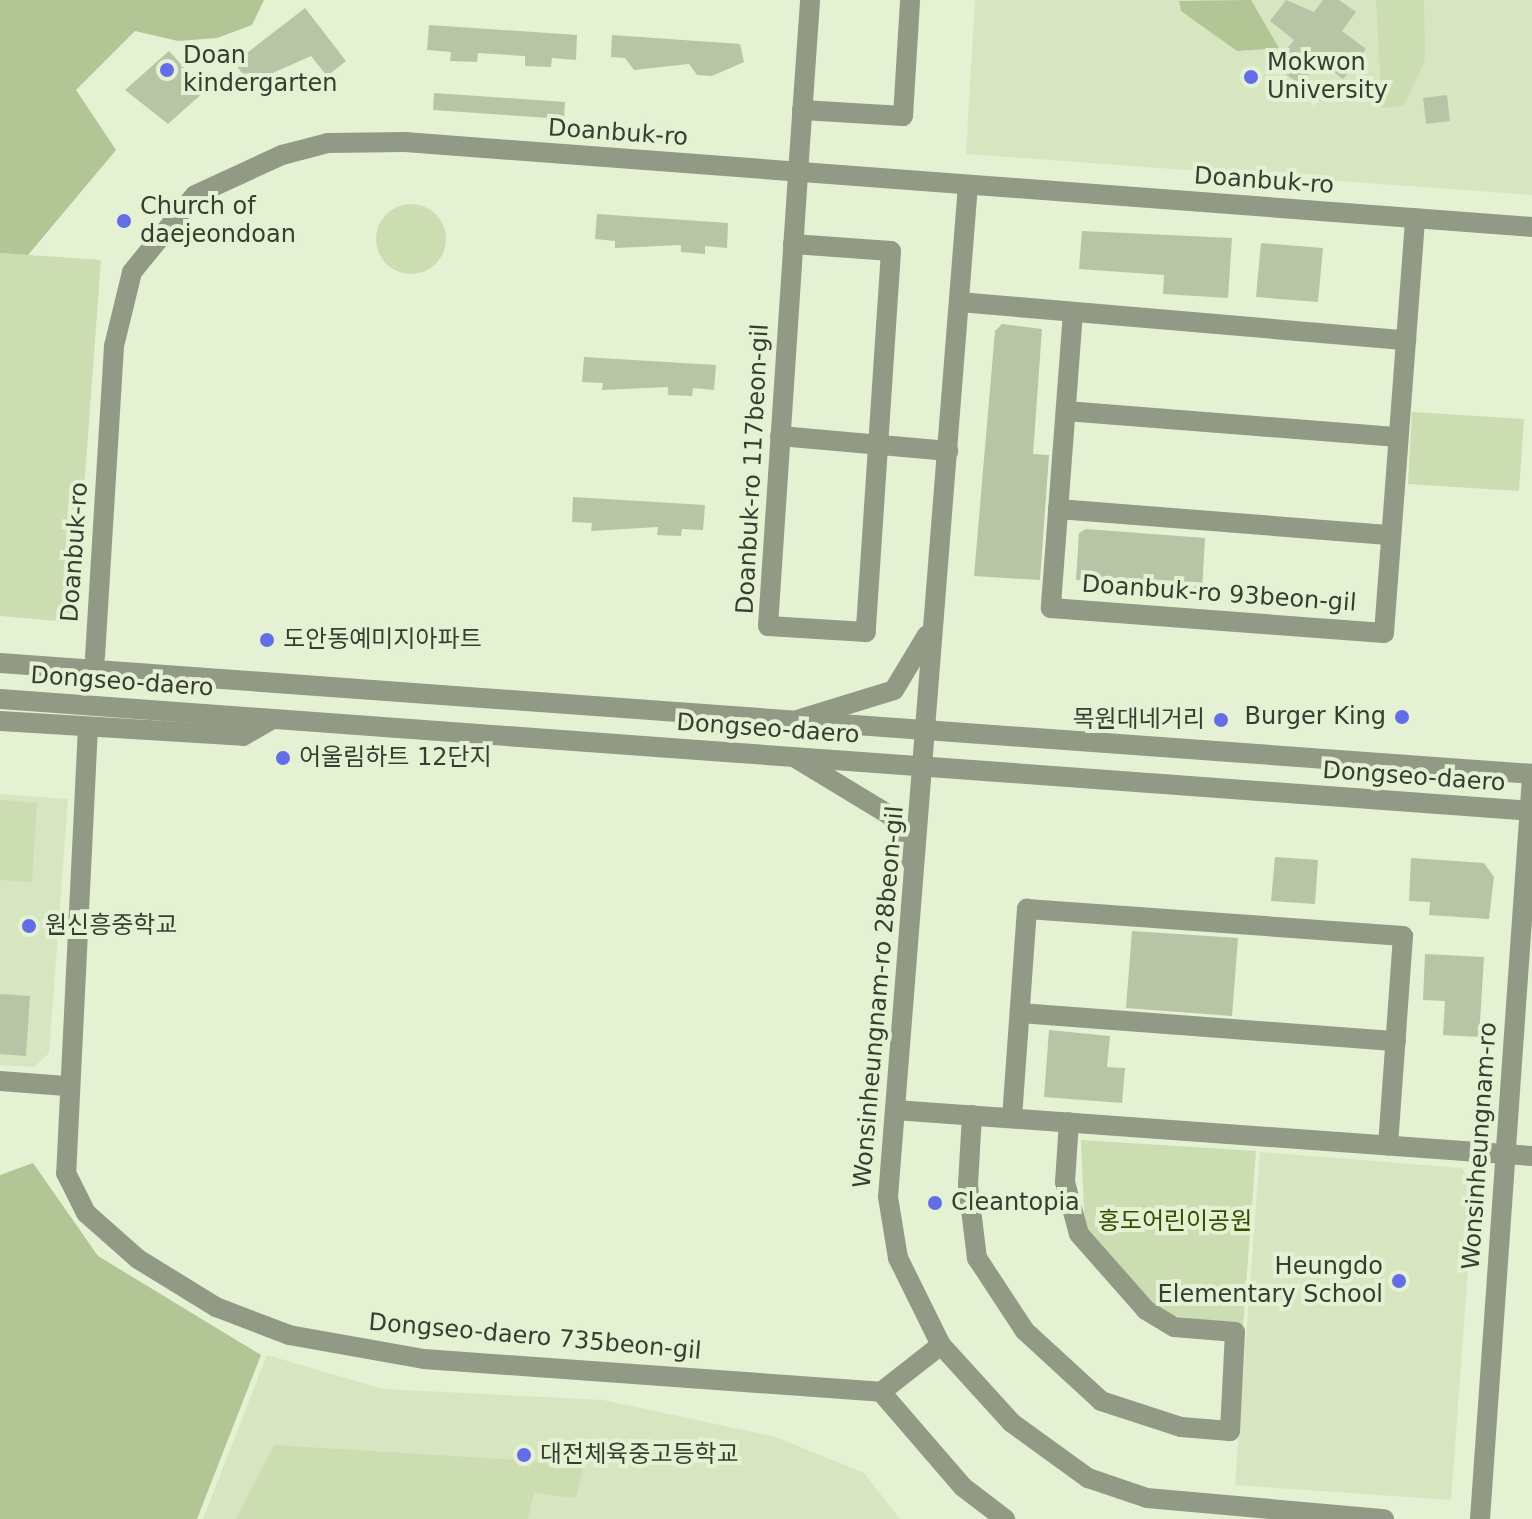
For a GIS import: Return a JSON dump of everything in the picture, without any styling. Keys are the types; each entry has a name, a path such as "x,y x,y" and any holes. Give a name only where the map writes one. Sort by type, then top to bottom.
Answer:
{"street":[{"name":"Doanbuk-ro 117beon-gil","path":"793,244 891,251 866,632 768,626 780,436 802,110 810,0"},
{"path":"802,110 903,116 910,0"},
{"name":"Doanbuk-ro","path":"95,657 114,346 132,272 195,195 282,155 368,140 1532,227"},
{"path":"796,721 894,690 921,653 936,604 968,185"},
{"name":"Doanbuk-ro 93beon-gil","path":"1073,312 1051,608 1384,633 1415,218"},
{"path":"959,302 1406,340"},
{"path":"1066,411 1398,437"},
{"path":"780,436 948,451"},
{"path":"1058,509 1391,535"},
{"name":"Wonsinheungnam-ro 28beon-gil","path":"936,604 888,1197 898,1258 941,1345 1042,1450 1117,1488 1207,1512 1384,1519"},
{"path":"0,650 242,667 278,683"},
{"name":"Dongseo-daero","path":"0,663 1532,776"},
{"name":"Dongseo-daero","path":"0,699 1531,811"},
{"path":"0,721 243,736 273,719"},
{"name":"Dongseo-daero 735beon-gil","path":"88,727 66,1086 66,1173 86,1213 175,1284 250,1321 424,1359 881,1392"},
{"path":"794,757 891,816 916,869"},
{"name":"Wonsinheungnam-ro","path":"1480,1519 1532,776"},
{"path":"1012,1118 1027,909 1372,933 1403,936 1388,1145"},
{"path":"1020,1013 1396,1041"},
{"path":"0,1081 66,1086"},
{"path":"895,1110 1532,1156"},
{"path":"972,1115 968,1185 977,1258 1025,1331 1101,1401 1181,1427 1230,1431 1235,1332 1174,1327 1146,1310 1079,1234 1065,1182 1069,1122"},
{"path":"941,1345 881,1392 963,1487 1005,1519"}],"shaded area":[{"path":"0,0 264,0 252,25 217,38 178,41 135,31 76,90 116,150 28,255 0,253"},
{"name":"Mokwon University","path":"975,0 1532,0 1532,195 966,154"},
{"path":"1251,0 1279,48 1237,51 1181,11 1179,1"},
{"name":"원신흥중학교","path":"0,794 68,799 49,1053 34,1067 0,1065"},
{"path":"1260,1152 1462,1168 1474,1188 1451,1500 1235,1485"},
{"path":"33,1163 98,1256 261,1355 197,1519 0,1519 0,1175"},
{"name":"대전체육중고등학교","path":"267,1355 383,1389 603,1400 776,1437 864,1473 900,1519 203,1519"}],"green space":[{"path":"1376,0 1424,0 1425,60 1404,106 1382,108"},
{"path":"411,204 436,214 446,239 436,264 411,274 386,264 376,239 386,214"},
{"path":"0,253 101,260 75,610 58,621 0,616"},
{"path":"1412,412 1524,419 1519,491 1408,484"},
{"path":"0,800 37,803 32,882 0,880"},
{"name":"홍도어린이공원","path":"1081,1140 1256,1151 1243,1326 1163,1314 1085,1231"},
{"path":"274,1445 584,1464 576,1498 534,1493 528,1519 236,1519"}],"building":[{"path":"1286,0 1314,12 1323,0 1339,0 1356,12 1342,31 1366,49 1343,79 1319,61 1301,85 1274,66 1294,40 1270,21"},
{"path":"305,8 346,61 327,76 311,56 250,83 234,63"},
{"path":"429,25 577,35 576,60 552,58 551,67 525,66 525,56 478,53 477,62 450,61 451,52 427,50"},
{"path":"612,35 740,44 744,62 712,76 697,75 689,64 634,70 625,58 611,57"},
{"name":"Doan kindergarten","path":"169,51 205,91 168,124 125,90"},
{"path":"434,93 565,102 564,119 433,110"},
{"path":"1447,95 1450,121 1426,124 1423,98"},
{"path":"597,214 728,223 727,248 705,246 705,254 681,252 681,245 615,248 615,241 595,239"},
{"path":"1082,231 1232,238 1228,298 1163,294 1164,275 1079,269"},
{"path":"1261,243 1323,248 1318,302 1256,297"},
{"path":"1002,324 1042,329 1033,454 1049,455 1040,580 974,576 995,331"},
{"path":"584,357 716,365 714,390 693,388 692,396 668,395 668,387 602,390 603,383 582,382"},
{"path":"573,497 705,505 703,530 682,529 681,536 657,535 658,527 591,531 592,523 572,522"},
{"path":"1086,529 1205,538 1202,590 1076,580 1079,533"},
{"path":"1275,857 1318,860 1315,904 1271,901"},
{"path":"1411,858 1484,863 1494,877 1489,919 1429,915 1430,902 1409,901"},
{"path":"1132,931 1238,938 1232,1016 1126,1008"},
{"path":"1425,954 1484,957 1479,1037 1443,1035 1445,1001 1423,1000"},
{"path":"0,994 30,996 26,1056 0,1054"},
{"path":"1049,1030 1110,1036 1107,1067 1125,1068 1122,1103 1044,1097"}],"place":[{"name":"Doan kindergarten","path":"167,70"},
{"name":"Mokwon University","path":"1251,77"},
{"name":"Church of daejeondoan","path":"124,221"},
{"name":"도안동예미지아파트","path":"267,640"},
{"name":"Burger King","path":"1402,717"},
{"name":"목원대네거리","path":"1221,720"},
{"name":"어울림하트 12단지","path":"283,758"},
{"name":"원신흥중학교","path":"29,926"},
{"name":"Cleantopia","path":"935,1203"},
{"name":"Heungdo Elementary School","path":"1399,1281"},
{"name":"대전체육중고등학교","path":"524,1455"}]}
